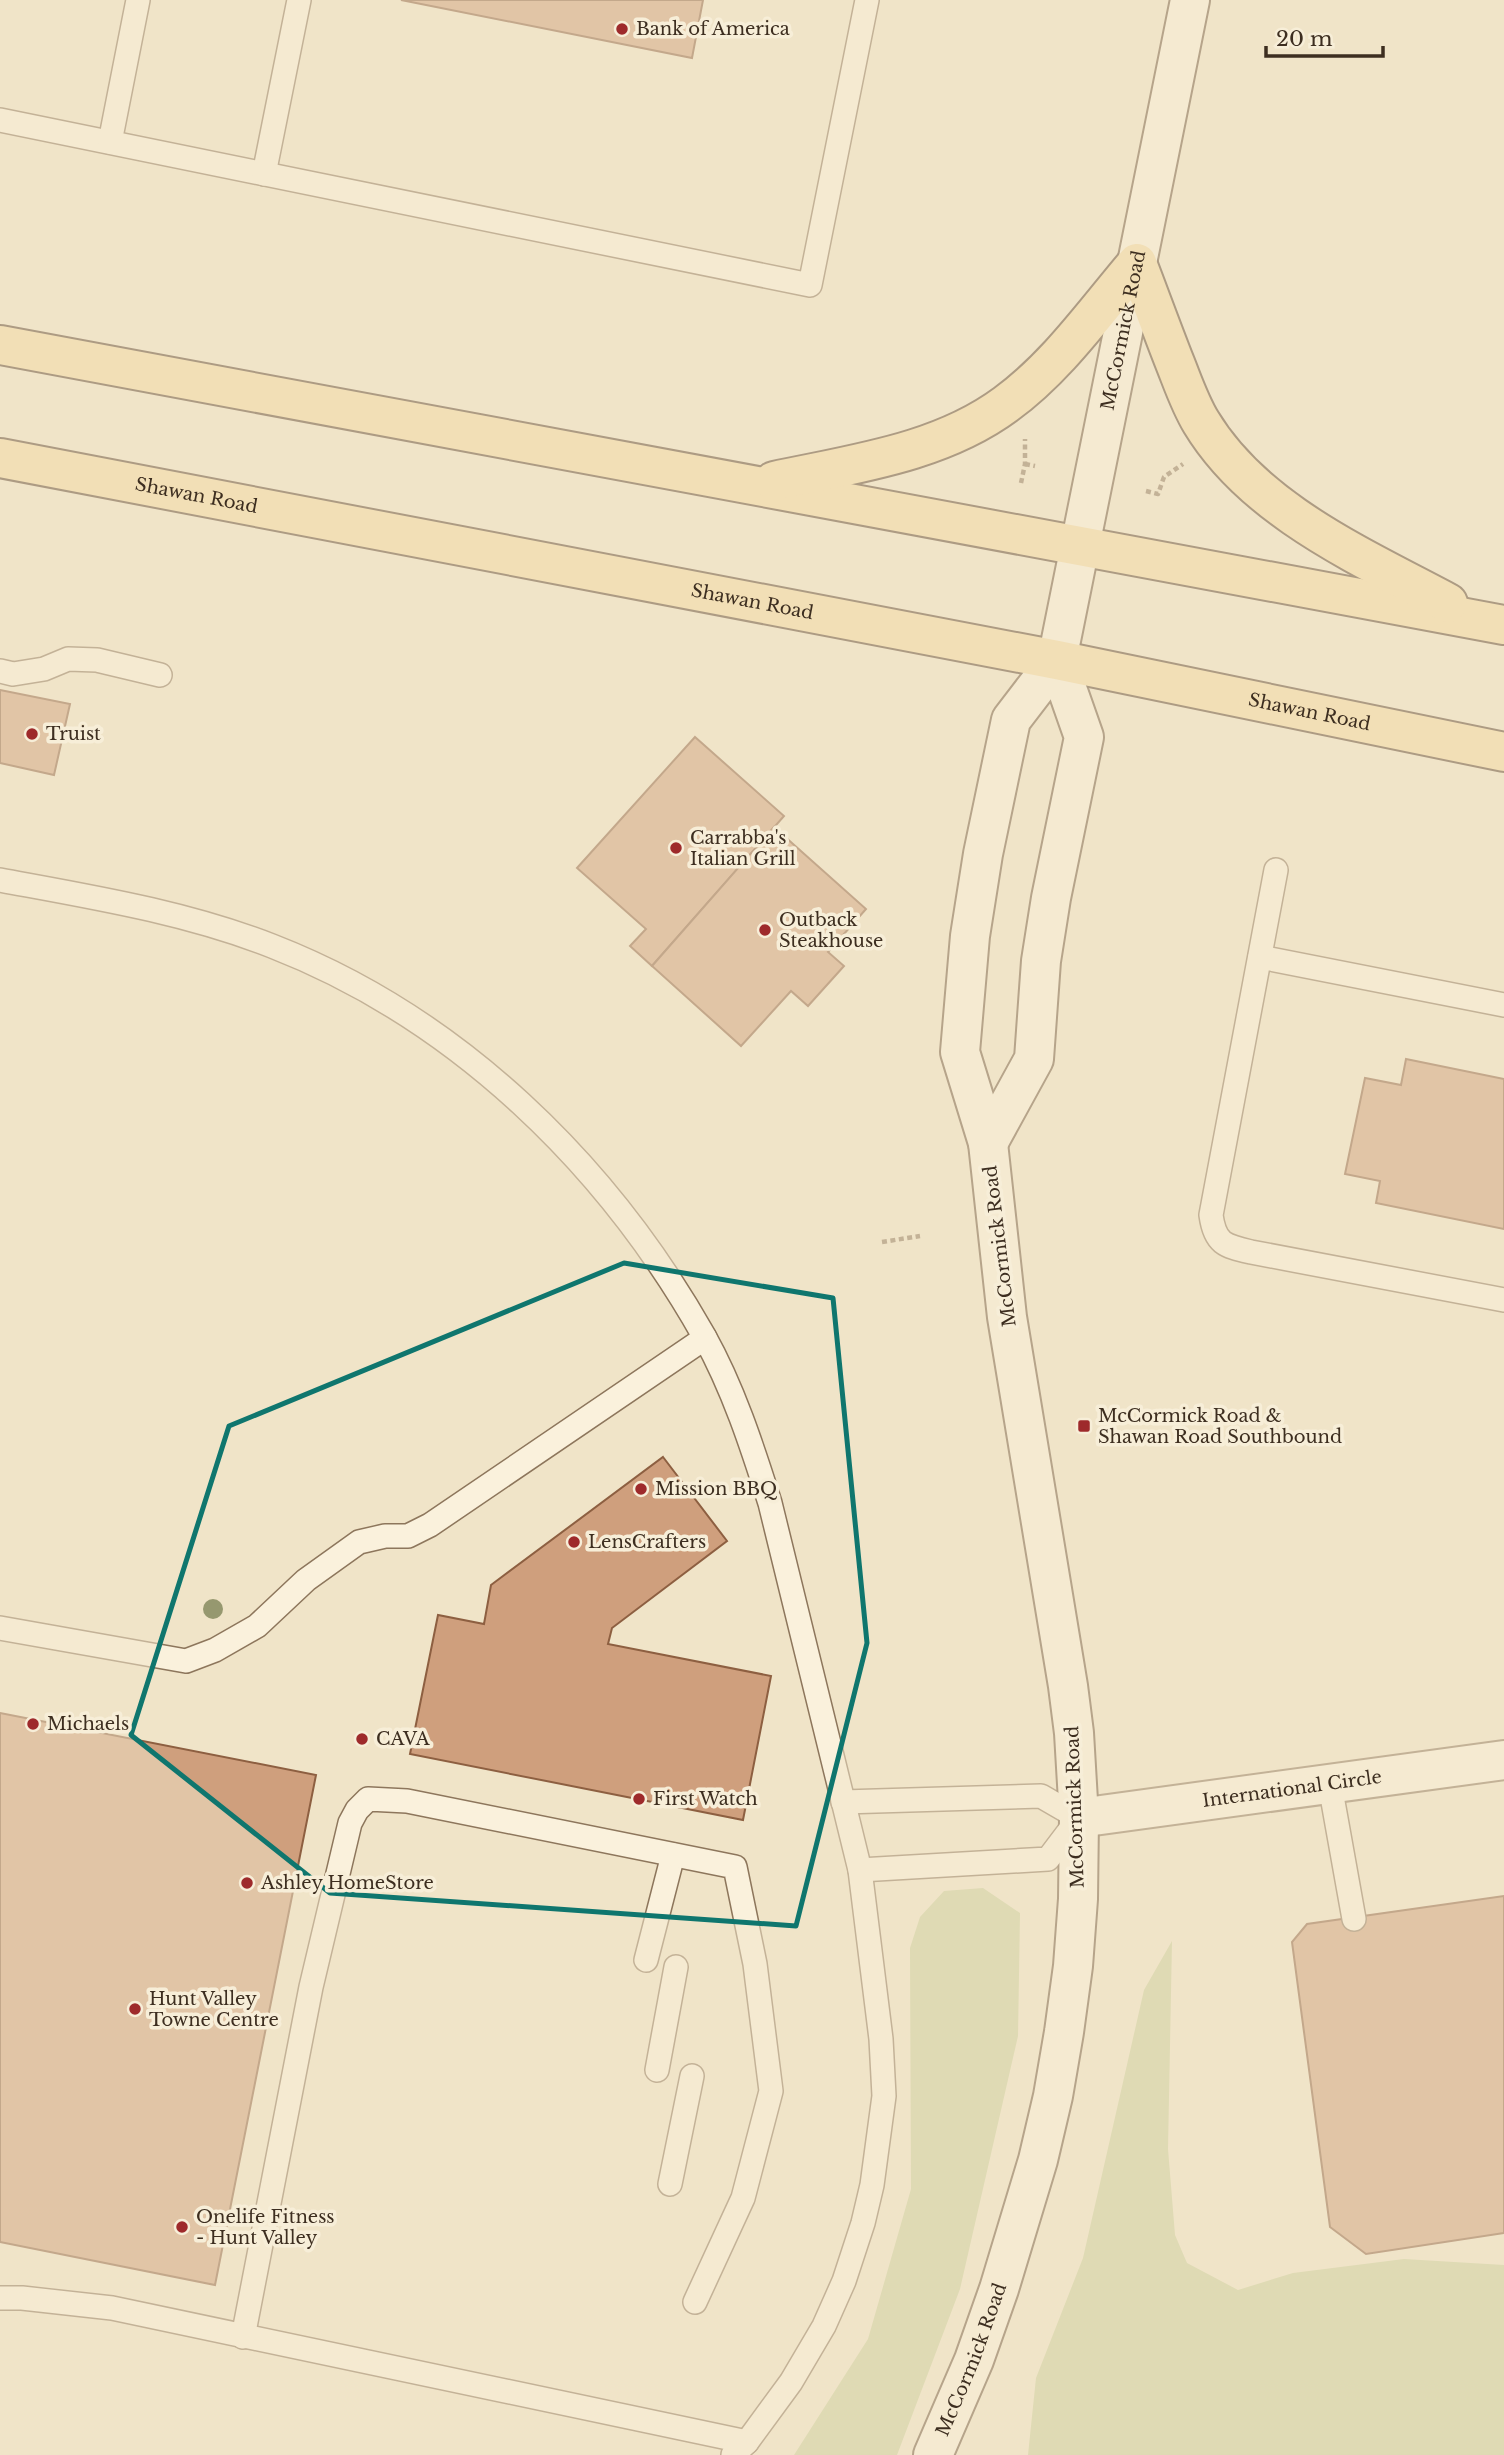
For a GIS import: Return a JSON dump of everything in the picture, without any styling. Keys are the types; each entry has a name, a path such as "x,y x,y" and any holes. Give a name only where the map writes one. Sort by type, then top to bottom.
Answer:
{"main road":[{"name":"McCormick Road","path":"933,2455 974,2360 1031,2184 1050,2109 1073,1966 1079,1889 1079,1818 1071,1709 1007,1317 988,1143 960,1052 970,936 983,854 1011,720 1057,660 1189,0"},
{"path":"758,485 912,449 945,438 977,422 1006,404 1036,379 1137,263 1187,395 1201,422 1228,457 1281,506 1325,538 1492,622"},
{"path":"0,345 1492,622"},
{"name":"Shawan Road","path":"0,458 1057,660 1504,752"},
{"name":"McCormick Road","path":"988,1143 1034,1059 1041,961 1084,737 1057,660"},
{"name":"International Circle","path":"1079,1818 1504,1760"}],"lane":[{"path":"110,142 138,0"},
{"path":"264,174 299,0"},
{"path":"0,120 810,285 867,0"},
{"path":"0,671 13,674 44,669 68,659 78,659 97,660 160,675"},
{"path":"1276,870 1211,1215 1213,1230 1220,1241 1229,1247 1504,1300"},
{"path":"0,880 166,912 271,946 329,971 422,1026 475,1063 577,1158 632,1225 663,1269 705,1338 738,1410 770,1503 860,1870 881,2039 884,2096 872,2185 844,2281 824,2326 791,2382 740,2448 111,2308 0,2298"},
{"path":"1259,957 1504,1005"},
{"path":"0,1628 186,1661 215,1650 257,1626 306,1580 359,1542 385,1536 408,1536 430,1525 705,1338"},
{"path":"1331,1784 1354,1919"},
{"path":"843,1802 1041,1796 1079,1818 1048,1859 860,1870"},
{"path":"243,2337 311,1987 350,1823 357,1810 368,1799 407,1801 735,1867 755,1964 771,2091 743,2198 695,2302"},
{"path":"646,1960 673,1855"},
{"path":"657,2070 676,1967"},
{"path":"670,2184 692,2076"}],"path":[{"path":"1021,483 1025,464 1023,446 1028,434"},
{"path":"1146,491 1158,494 1164,477 1187,461"},
{"path":"1025,464 1035,466"},
{"path":"882,1242 920,1236"}],"highlighted area":[{"path":"624,1263 833,1298 867,1643 796,1926 330,1893 131,1735 229,1426"}],"green space":[{"path":"983,1888 1020,1913 1018,2036 960,2289 897,2455 794,2455 868,2339 911,2189 910,1948 920,1917 944,1891"},
{"path":"1172,1941 1168,2149 1175,2235 1187,2263 1238,2290 1293,2273 1404,2259 1504,2265 1504,2455 1028,2455 1036,2378 1083,2258 1144,1990"}],"building":[{"name":"Bank of America","path":"401,0 703,0 692,58"},
{"name":"Truist","path":"0,690 70,704 54,775 0,763"},
{"name":"Carrabba's Italian Grill","path":"695,737 784,816 652,966 630,946 646,929 577,868"},
{"name":"Outback Steakhouse","path":"774,827 866,909 828,952 844,966 808,1006 791,991 741,1046 652,966"},
{"path":"1406,1059 1504,1079 1504,1229 1376,1203 1380,1181 1345,1174 1365,1078 1401,1085"},
{"path":"663,1457 727,1541 612,1628 608,1644 771,1676 743,1820 410,1754 438,1615 484,1624 491,1585"},
{"name":"Hunt Valley Towne Centre","path":"0,1713 316,1775 215,2285 0,2242"},
{"path":"1504,1896 1504,2233 1366,2254 1330,2227 1292,1942 1307,1924"}],"place":[{"name":"Bank of America","path":"622,29"},
{"name":"Truist","path":"32,734"},
{"name":"Carrabba's Italian Grill","path":"676,848"},
{"name":"Outback Steakhouse","path":"765,930"},
{"name":"McCormick Road & Shawan Road Southbound","path":"1084,1426"},
{"name":"Mission BBQ","path":"641,1489"},
{"name":"LensCrafters","path":"574,1542"},
{"name":"Michaels","path":"33,1724"},
{"name":"CAVA","path":"362,1739"},
{"name":"First Watch","path":"639,1799"},
{"name":"Ashley HomeStore","path":"247,1883"},
{"name":"Hunt Valley Towne Centre","path":"135,2009"},
{"name":"Onelife Fitness - Hunt Valley","path":"182,2227"}]}
